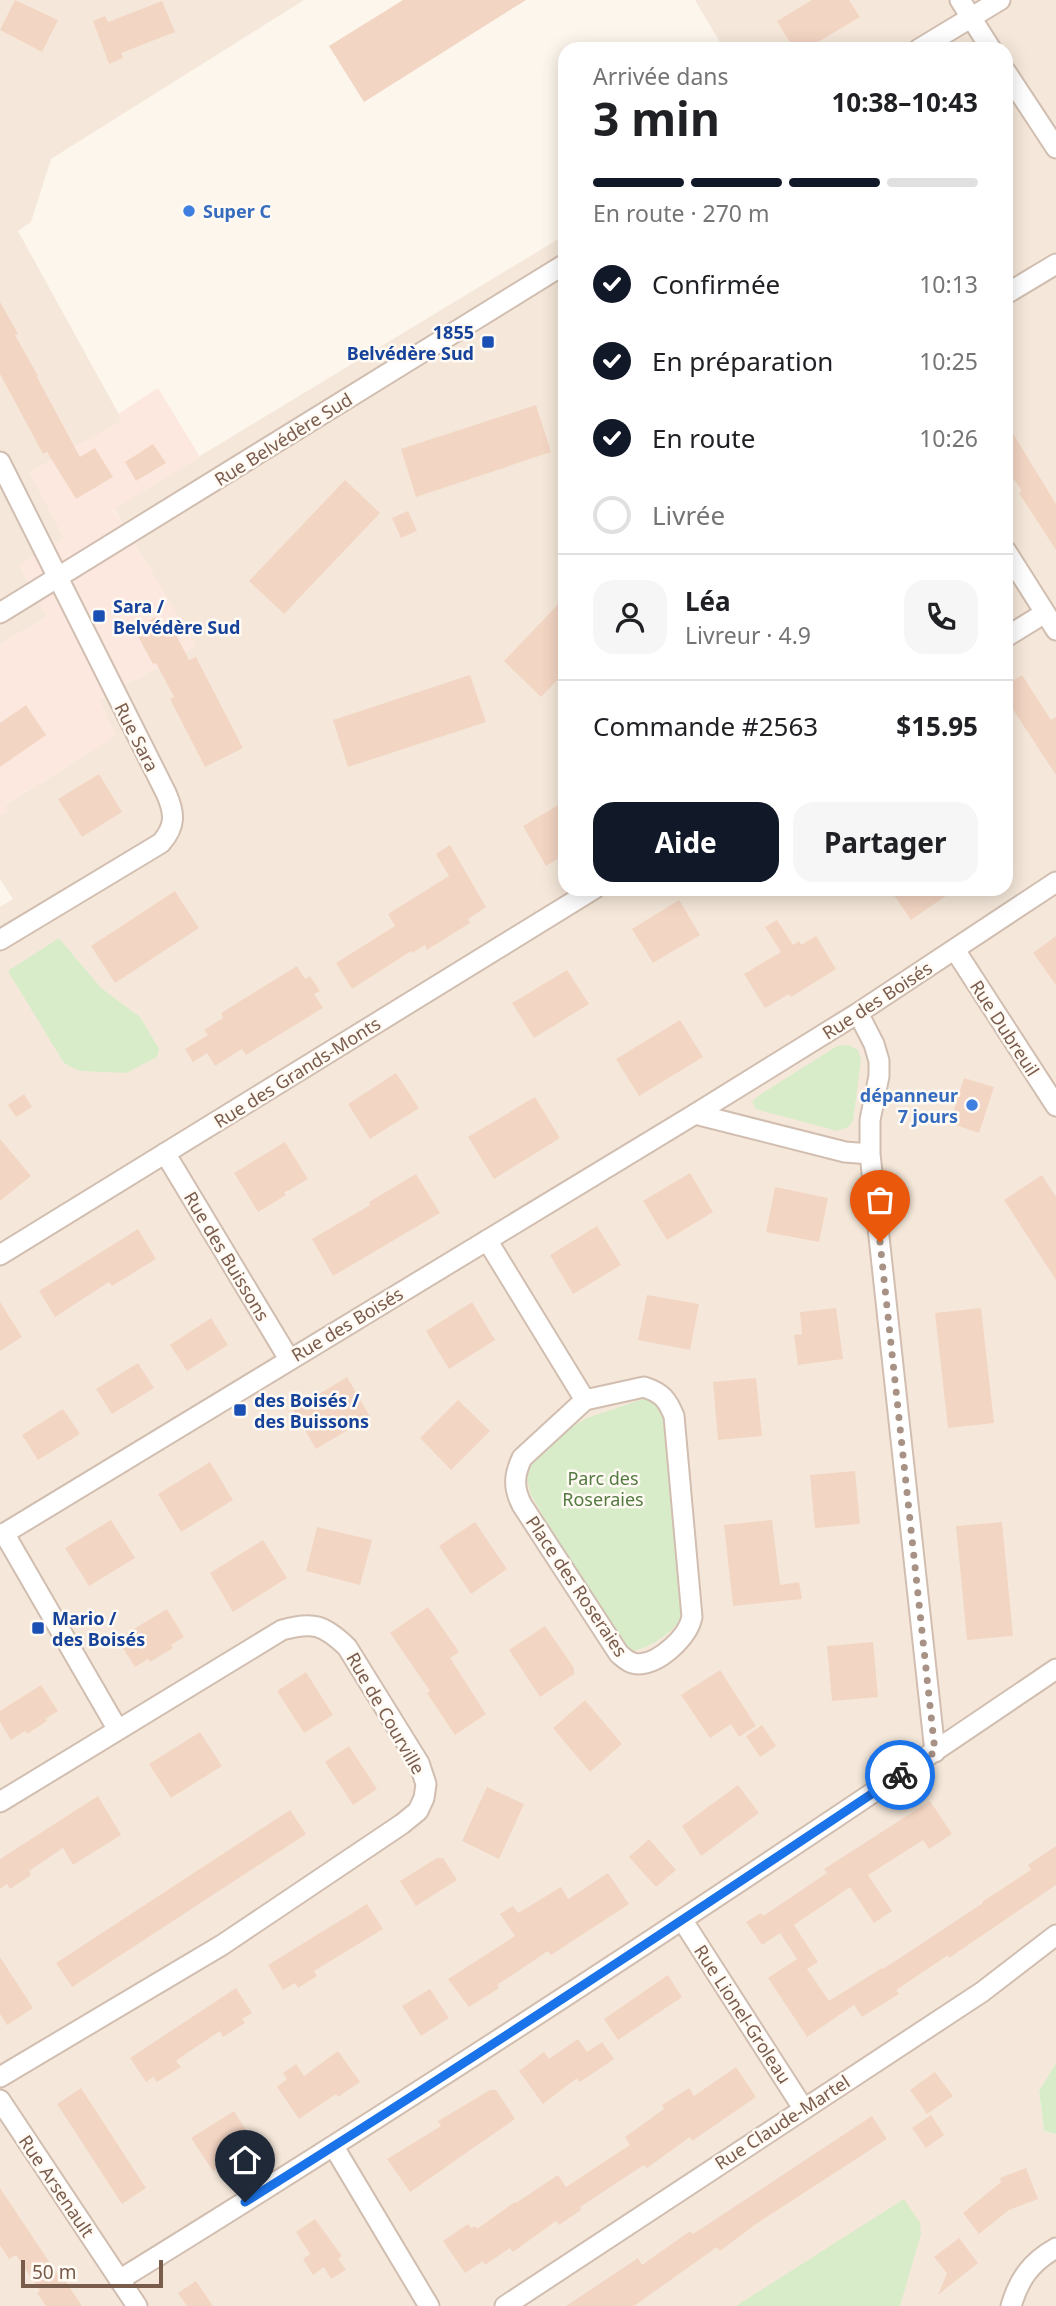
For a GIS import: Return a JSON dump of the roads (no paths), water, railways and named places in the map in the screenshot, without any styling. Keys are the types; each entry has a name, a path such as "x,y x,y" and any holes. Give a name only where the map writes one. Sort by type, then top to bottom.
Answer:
{"street":[{"path":"960,0 986,42"},
{"path":"931,42 1000,0"},
{"path":"1013,83 1056,148"},
{"path":"1013,290 1056,264"},
{"name":"Rue Belvédère Sud","path":"0,613 558,268"},
{"name":"Rue Sara","path":"0,462 166,793 171,804 173,824 170,833 161,843 0,940"},
{"path":"1013,562 1056,630"},
{"path":"1013,633 1045,613"},
{"name":"Rue des Boisés","path":"2,1534 695,1114 858,1013 1056,882"},
{"name":"Rue des Grands-Monts","path":"0,1255 583,896"},
{"name":"Rue Dubreuil","path":"955,950 1056,1106"},
{"path":"858,1013 874,1044 878,1061 879,1076 870,1120 870,1154 935,1752"},
{"path":"695,1114 845,1152 870,1154"},
{"name":"Rue des Buissons","path":"165,1153 289,1359"},
{"path":"486,1240 585,1400"},
{"name":"Place des Roseraies","path":"644,1387 659,1392 666,1398 674,1416 692,1617 682,1637 650,1661 634,1663 619,1654 517,1495 516,1471 522,1458 585,1400 644,1387"},
{"path":"2,1534 118,1730"},
{"name":"Rue de Courville","path":"0,1802 282,1630 301,1625 317,1626 331,1632 347,1647 419,1763 426,1784 418,1811 402,1824 222,1945 0,2077"},
{"path":"119,2280 334,2147 683,1921 1056,1669"},
{"name":"Rue Lionel-Groleau","path":"683,1921 803,2108"},
{"name":"Rue Claude-Martel","path":"505,2306 982,1992 1056,1935"},
{"name":"Rue Arsenault","path":"0,2100 136,2306"},
{"path":"334,2147 429,2306"},
{"path":"1011,2306 1016,2287 1026,2271 1056,2248"}],"place":[{"name":"Super C","path":"189,211"},
{"name":"1855 Belvédère Sud","path":"488,342"},
{"name":"Sara / Belvédère Sud","path":"99,616"},
{"name":"dépanneur 7 jours","path":"972,1105"},
{"name":"des Boisés / des Buissons","path":"240,1410"},
{"name":"Mario / des Boisés","path":"38,1628"}],"park label":[{"name":"Parc des Roseraies","path":"603,1488"}]}
